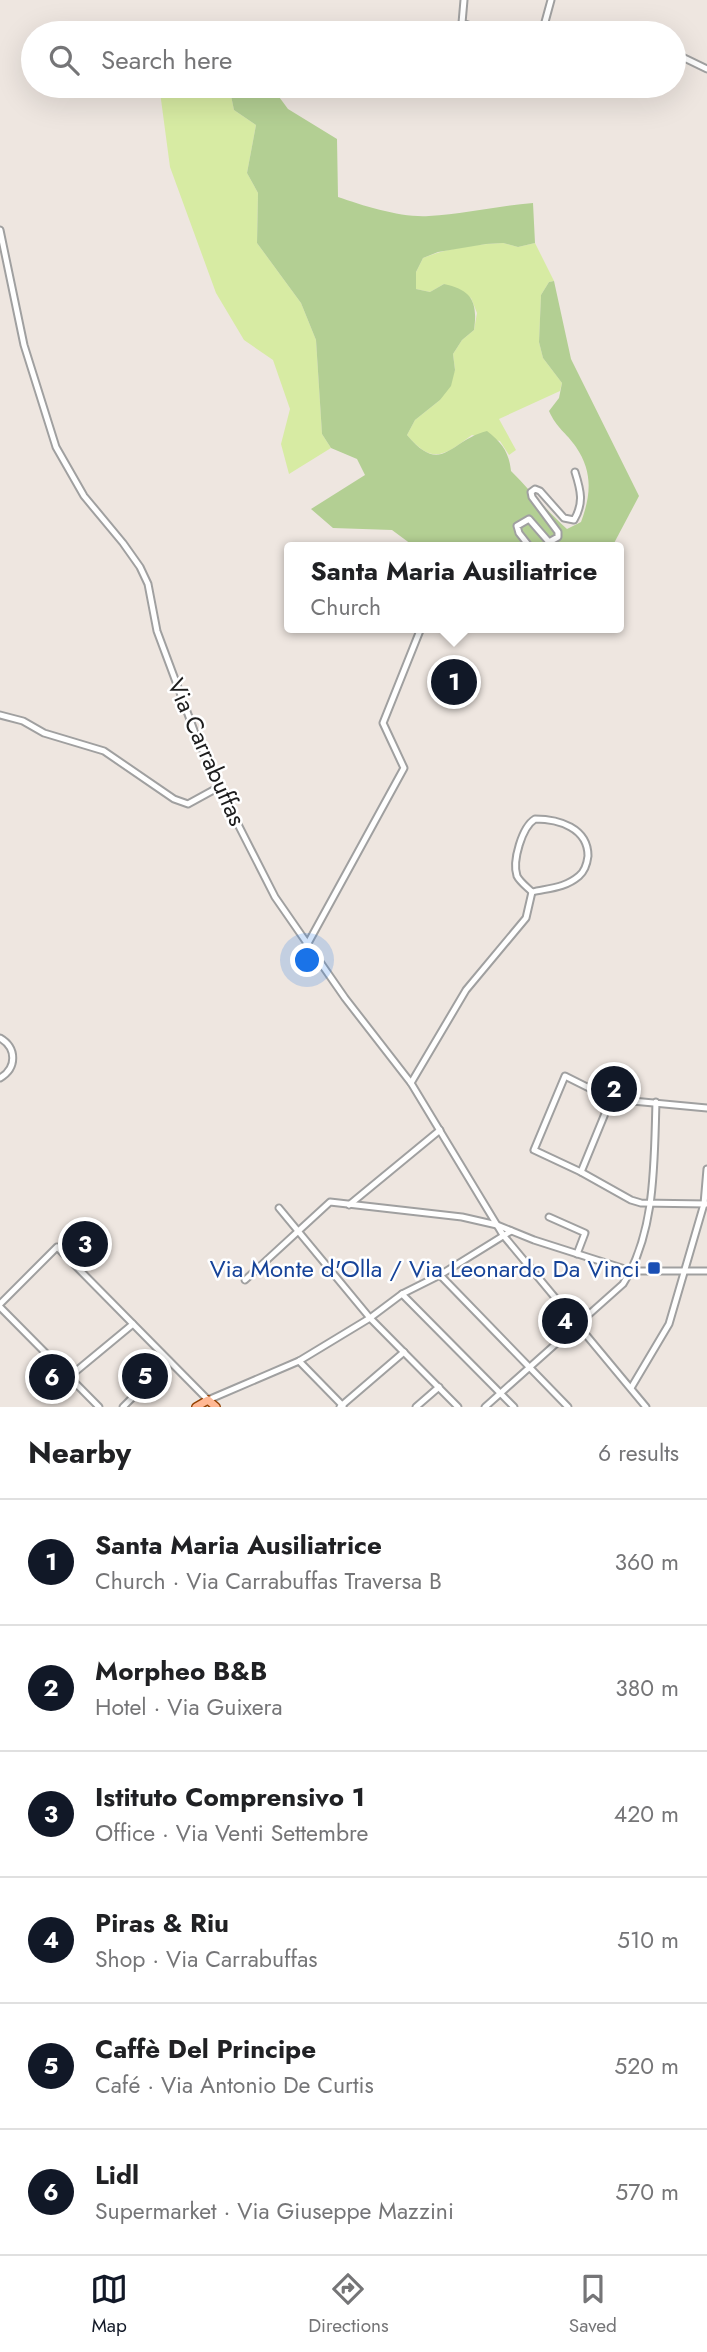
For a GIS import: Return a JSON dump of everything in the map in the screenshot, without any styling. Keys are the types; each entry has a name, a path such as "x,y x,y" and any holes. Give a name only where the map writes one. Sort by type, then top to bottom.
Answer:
{"main road":[{"path":"196,1407 208,1400 216,1407"}],"street":[{"path":"462,21 464,0"},
{"path":"545,21 551,0"},
{"path":"686,59 707,69"},
{"name":"Via Carrabuffas","path":"0,230 24,345 56,447 84,496 140,567 148,584 153,616 165,655 194,733 219,787 275,897 307,945 411,1083 503,1235 513,1247"},
{"path":"526,542 517,526 529,519 549,542 558,537 558,532 532,497 531,492 535,489 564,517 574,520 581,509 582,495 576,472"},
{"path":"307,945 404,768 383,723 419,633"},
{"path":"0,715 23,721 44,733 104,751 174,799 188,804 219,787"},
{"path":"535,819 544,819 575,828 583,838 588,853 586,866 580,875 564,885 532,892 517,876 516,868 521,839 529,823 535,819"},
{"path":"411,1083 466,990 526,918 532,892"},
{"path":"0,1038 9,1046 13,1056 10,1070 0,1078"},
{"path":"706,1204 631,1200 534,1150 565,1076 611,1099 707,1108"},
{"path":"581,1172 611,1099"},
{"path":"485,1407 623,1284 631,1271 652,1203 656,1102"},
{"path":"349,1205 440,1130"},
{"path":"631,1388 665,1334 706,1204 707,1169"},
{"path":"245,1280 330,1202 461,1217 497,1225 631,1271 707,1271"},
{"path":"279,1208 370,1318 458,1407"},
{"path":"549,1217 585,1233 577,1254"},
{"path":"99,1407 0,1306 57,1247 208,1400 299,1361 370,1318 402,1294 440,1275 511,1231"},
{"path":"527,1237 513,1247 646,1407"},
{"path":"440,1275 568,1407"},
{"path":"402,1294 514,1407"},
{"path":"69,1377 133,1324"},
{"path":"299,1361 342,1406 404,1352"},
{"path":"123,1407 169,1361"},
{"path":"416,1407 439,1387"}],"green space":[{"path":"161,98 232,98 234,110 256,125 247,173 258,193 257,243 301,303 316,340 322,434 331,448 289,474 281,444 290,409 273,360 244,340 216,293 170,167"},
{"path":"232,98 280,98 288,109 337,139 338,197 359,204 383,211 429,216 533,203 535,243 518,247 503,243 486,244 438,252 423,258 416,272 416,289 430,292 444,284 461,290 474,305 475,320 474,330 462,340 453,354 455,370 451,386 440,400 415,420 407,435 419,447 438,455 474,435 487,431 504,448 511,471 567,529 581,522 587,502 588,475 582,456 549,411 559,398 562,383 543,358 539,342 541,295 549,282 554,281 571,359 639,496 615,542 408,542 392,530 333,528 311,509 365,475 357,459 331,448 322,434 316,340 301,303 257,243 258,193 247,173 256,125 234,110"},
{"path":"503,243 518,247 535,243 554,281 549,282 541,295 539,342 543,358 562,383 560,391 499,419 516,450 509,455 500,441 472,435 446,452 431,454 407,435 415,420 440,400 455,370 453,354 462,340 474,330 477,313 471,298 444,284 430,292 416,289 416,272 423,258 432,255 462,247"}],"place":[{"name":"Santa Maria Ausiliatrice","path":"454,682"},
{"name":"Morpheo B&B","path":"614,1089"},
{"name":"Istituto Comprensivo 1","path":"85,1244"},
{"name":"Via Monte d'Olla / Via Leonardo Da Vinci","path":"654,1268"},
{"name":"Piras & Riu","path":"565,1321"},
{"name":"Caffè Del Principe","path":"145,1376"},
{"name":"Lidl","path":"52,1377"}]}
